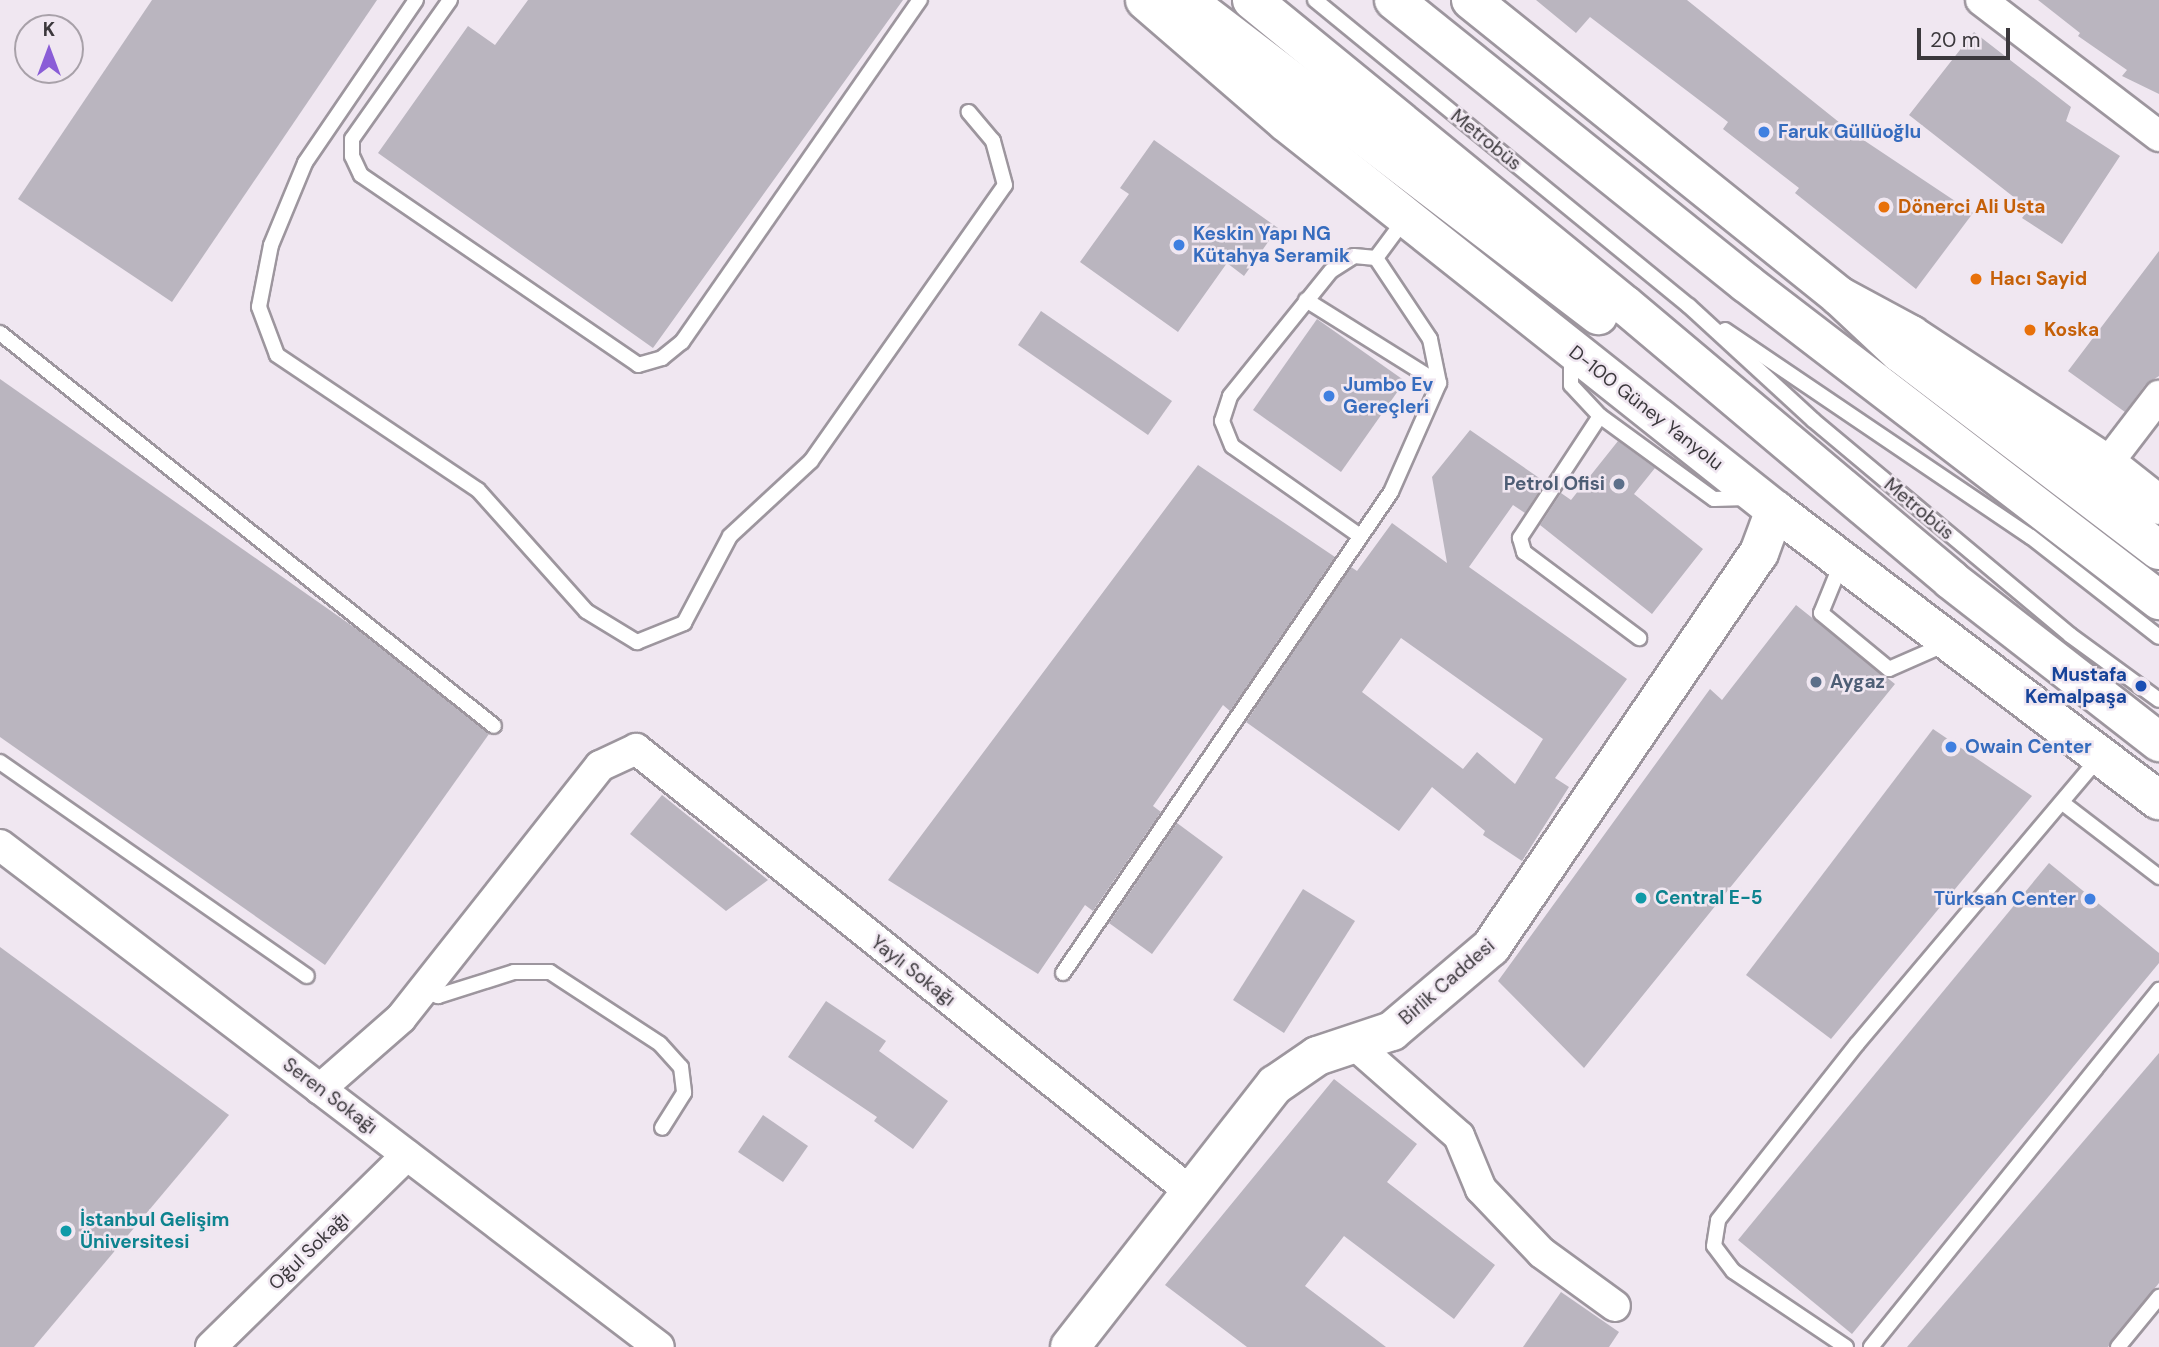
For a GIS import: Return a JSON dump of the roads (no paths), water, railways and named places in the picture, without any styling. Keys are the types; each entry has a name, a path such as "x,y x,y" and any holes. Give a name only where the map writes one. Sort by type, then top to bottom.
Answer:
{"main road":[{"name":"D-100 Güney Yanyolu","path":"1145,0 1286,122 1408,216 1570,349 1841,563 2159,800"},
{"path":"1186,0 1355,133 1640,346 1792,445"},
{"path":"1252,0 1792,445 1951,580 2159,742"},
{"path":"1394,0 1746,283 2159,600"},
{"path":"1471,0 1839,296 1900,353 2159,550"},
{"path":"1839,296 1911,335 2107,464 2159,505"},
{"name":"Birlik Caddesi","path":"1075,1345 1275,1085 1317,1056 1392,1031 1492,947 1759,553 1767,504"}],"street":[{"path":"1981,0 2159,136"},
{"path":"2107,464 2159,396"},
{"name":"Yaylı Sokağı","path":"424,990 600,766 636,749 1191,1192"},
{"name":"Seren Sokağı","path":"0,845 659,1347"},
{"path":"320,1088 401,1018 424,990"},
{"path":"1353,1043 1459,1136 1481,1189 1542,1253 1615,1306"},
{"name":"Oğul Sokağı","path":"211,1347 407,1155"}],"lane":[{"path":"416,0 305,163 271,245 259,307 277,355 478,490 586,611 637,642 684,623 730,536 811,461 1005,185 993,141 969,112"},
{"path":"450,0 352,139 352,156 361,175 638,365 662,358 682,342 920,0"},
{"name":"Metrobüs","path":"1315,0 1689,306 1813,420 2027,599 2159,699"},
{"path":"1376,258 1408,216"},
{"path":"1360,536 1232,446 1222,421 1230,396 1331,271 1354,256 1376,258"},
{"path":"1063,973 1391,492 1439,383 1430,339 1376,258"},
{"path":"1306,300 1439,383"},
{"name":"Metrobüs","path":"1689,306 2031,537 2159,636"},
{"path":"0,333 494,726"},
{"path":"1570,349 1571,384 1600,416 1714,499 1767,504"},
{"path":"1600,416 1520,538 1524,552 1639,638"},
{"path":"1841,563 1821,613 1889,669 1947,644"},
{"path":"1846,1347 1732,1271 1714,1246 1718,1220 1857,1044 2064,804 2100,757"},
{"path":"0,762 307,976"},
{"path":"2064,804 2159,877"},
{"path":"424,990 438,996 514,972 550,972 660,1044 681,1066 684,1093 662,1128"},
{"path":"1871,1347 2159,990"},
{"path":"2119,1347 2159,1297"}],"place":[{"name":"Faruk Güllüoğlu","path":"1764,132"},
{"name":"Dönerci Ali Usta","path":"1884,207"},
{"name":"Keskin Yapı NG Kütahya Seramik","path":"1179,245"},
{"name":"Hacı Sayid","path":"1976,279"},
{"name":"Koska","path":"2030,330"},
{"name":"Jumbo Ev Gereçleri","path":"1329,396"},
{"name":"Petrol Ofisi","path":"1619,484"},
{"name":"Aygaz","path":"1816,682"},
{"name":"Mustafa Kemalpaşa","path":"2141,686"},
{"name":"Owain Center","path":"1951,747"},
{"name":"Central E-5","path":"1641,898"},
{"name":"Türksan Center","path":"2090,899"},
{"name":"İstanbul Gelişim Üniversitesi","path":"66,1231"}]}
